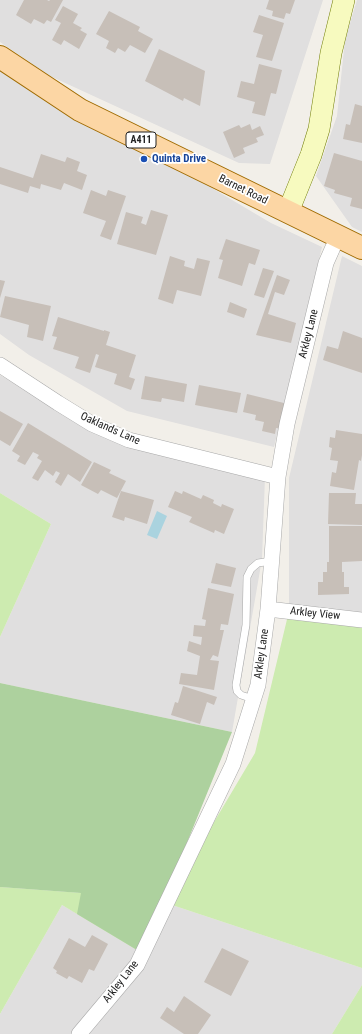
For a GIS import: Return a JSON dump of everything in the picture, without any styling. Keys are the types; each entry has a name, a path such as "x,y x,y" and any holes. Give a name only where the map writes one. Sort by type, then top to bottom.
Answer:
{"main road":[{"name":"Barnet Road","path":"0,58 80,110 362,248"}],"street":[{"path":"288,212 312,155 319,129 331,52 344,0"},
{"name":"Arkley Lane","path":"79,1034 137,965 233,764 258,685 268,609 278,477 287,424 326,263 338,236"},
{"name":"Oaklands Lane","path":"0,364 92,424 130,440 278,477"},
{"name":"Arkley View","path":"268,609 362,620"}],"lane":[{"path":"253,699 241,695 237,690 236,685 246,625 247,577 251,569 258,563 272,561"}],"shaded area":[{"path":"0,0 323,0 270,164 239,163 50,76 0,42"},
{"path":"357,0 362,0 362,232 352,227 316,176 337,116 345,40"},
{"path":"0,59 80,110 271,223 322,247 274,447 127,411 29,355 0,334"},
{"path":"342,256 362,266 362,620 289,611 289,478"},
{"path":"0,375 73,418 265,477 262,559 232,732 0,683 0,637 51,524 0,493"},
{"path":"166,903 362,968 362,985 332,1034 0,1034 0,1014 62,905 142,952"}],"green space":[{"path":"0,493 51,524 0,637"},
{"path":"289,611 362,620 362,968 166,903 255,753"},
{"path":"0,683 232,732 142,953 77,914 81,893 0,887"},
{"path":"0,887 82,893 142,953 62,905 0,1014"},
{"path":"362,985 362,1034 332,1034"}],"water":[{"path":"157,511 167,516 157,539 147,535"}],"building":[{"path":"24,0 63,0 51,22 47,20 44,24 34,19 31,24 16,15"},
{"path":"269,0 295,0 290,14 286,13 284,19 272,16 273,11 266,9"},
{"path":"63,6 78,14 73,23 82,28 80,30 87,34 79,49 64,40 61,45 52,40 61,23 55,20"},
{"path":"109,11 140,27 138,31 153,39 145,53 130,45 125,52 118,48 115,53 106,48 109,41 96,34"},
{"path":"259,15 284,23 272,61 256,57 263,35 253,32"},
{"path":"159,49 205,71 200,106 184,98 183,101 145,81"},
{"path":"259,64 282,70 276,94 271,93 265,116 252,113 255,102 237,97 241,81 254,84"},
{"path":"355,104 362,106 362,143 343,139 346,124 350,125"},
{"path":"250,124 252,130 260,126 264,135 256,138 258,142 243,148 245,153 234,158 223,132 239,125 241,128"},
{"path":"334,153 362,161 362,209 350,206 352,198 334,193 335,190 324,186"},
{"path":"41,154 65,162 67,157 80,162 77,171 87,175 82,190 64,183 61,190 41,184 40,189 30,186 28,193 0,184 0,167 33,178"},
{"path":"91,190 106,196 108,190 126,196 111,240 100,236 106,221 83,213"},
{"path":"151,210 168,215 156,255 117,244 126,212 143,217 141,223 146,225"},
{"path":"226,239 260,250 255,265 249,263 242,286 218,278 223,260 219,259"},
{"path":"170,256 185,261 184,266 194,269 197,258 210,261 201,296 177,290 173,304 158,299"},
{"path":"263,268 274,271 264,298 254,295"},
{"path":"277,275 290,280 284,295 275,292 268,314 296,323 291,343 256,335"},
{"path":"0,280 5,281 0,298"},
{"path":"5,296 51,306 43,341 27,337 29,325 0,317"},
{"path":"230,302 247,309 244,318 227,312"},
{"path":"58,317 110,332 106,345 136,355 129,377 135,379 131,390 114,384 117,374 95,367 99,355 96,354 90,373 75,368 79,357 53,349 57,337 52,336"},
{"path":"343,331 362,338 362,373 323,360 327,346 338,349"},
{"path":"145,376 187,384 184,402 162,398 161,402 141,399"},
{"path":"199,385 241,393 237,413 195,405"},
{"path":"247,394 288,404 282,429 276,428 275,434 262,431 264,422 255,420 256,415 243,412"},
{"path":"0,411 23,424 10,446 0,440"},
{"path":"28,423 92,462 80,482 68,474 61,486 55,482 60,473 56,471 53,476 45,470 38,481 32,478 42,461 37,458 39,455 33,452 25,465 17,461 20,456 12,451"},
{"path":"336,430 362,434 362,455 361,461 359,460 354,490 330,486 332,472 336,473 338,461 330,460 332,448 329,447 330,437 335,438"},
{"path":"94,462 111,470 109,473 126,481 117,498 101,490 98,494 81,485"},
{"path":"121,491 154,500 147,524 125,517 124,521 112,517"},
{"path":"175,491 182,494 183,491 201,499 203,495 214,500 213,503 221,507 222,504 234,509 224,534 215,530 214,533 189,522 192,517 168,507"},
{"path":"329,493 356,493 355,504 362,504 362,525 328,524"},
{"path":"329,526 362,526 362,561 342,562 344,587 349,587 349,594 318,595 318,582 323,582 323,572 327,572 327,562 329,562"},
{"path":"216,563 236,568 231,587 211,583"},
{"path":"208,588 234,594 228,625 221,624 220,630 224,630 218,657 213,655 210,660 219,661 214,690 179,684 181,673 197,675 200,656 187,651 189,641 201,645 202,637 193,636 194,625 205,626 206,620 202,619"},
{"path":"183,686 217,697 214,705 207,702 200,724 171,715 175,702 178,703"},
{"path":"92,935 108,944 94,971 89,969 82,983 69,976 67,979 56,973 57,971 53,968 69,938 85,947"},
{"path":"222,948 249,961 231,996 204,982"},
{"path":"184,996 211,1015 198,1034 184,1034 160,1018 167,1007 174,1012"}],"place":[{"name":"Quinta Drive","path":"144,159"}]}
